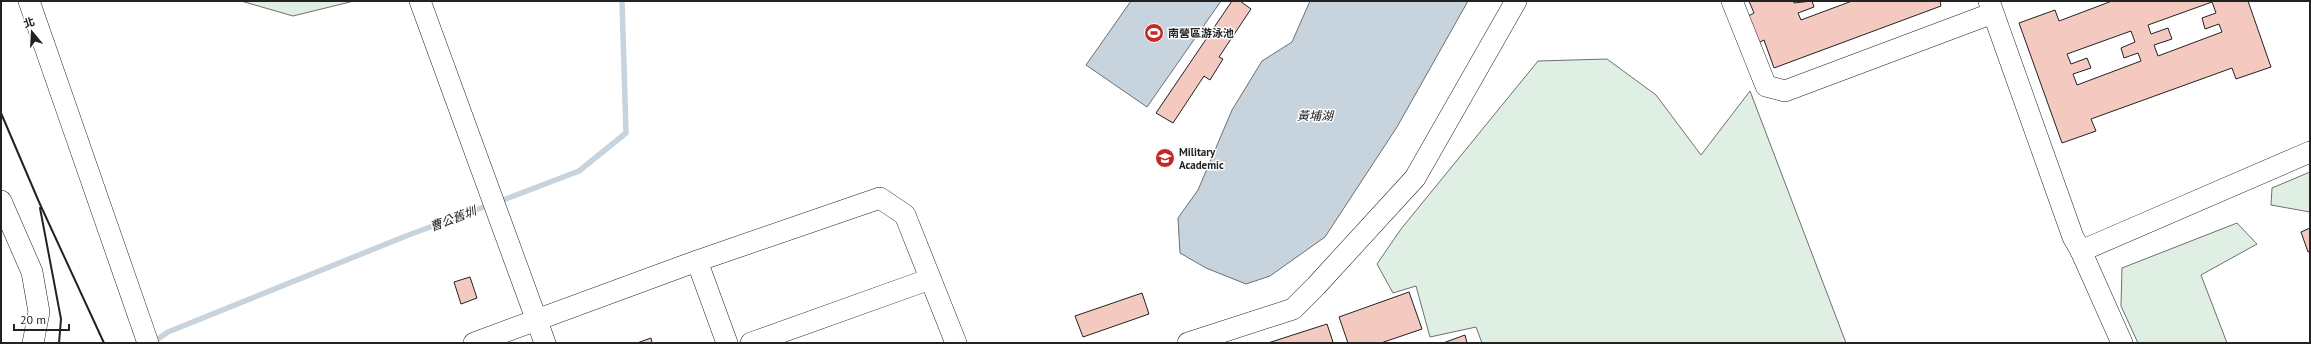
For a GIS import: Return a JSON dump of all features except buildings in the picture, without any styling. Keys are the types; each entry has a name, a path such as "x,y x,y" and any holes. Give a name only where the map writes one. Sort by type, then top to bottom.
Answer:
{"street":[{"path":"29,1 148,343"},
{"path":"420,1 545,343"},
{"path":"1188,343 1293,308 1316,286 1415,178 1516,1"},
{"path":"1732,1 1766,86 1784,91 1991,7 2073,237 2081,251 2122,343"},
{"path":"2081,251 2310,152"},
{"path":"474,343 697,261 880,198 905,216 956,343"},
{"path":"1,201 32,272 39,312 33,343"},
{"path":"697,261 727,343"},
{"path":"751,343 930,279"}],"green space":[{"path":"241,1 354,1 293,16"},
{"path":"1607,59 1656,95 1701,155 1750,91 1846,343 1482,343 1476,327 1430,337 1416,286 1393,293 1377,264 1401,229 1538,61"},
{"path":"2310,172 2310,212 2271,205 2272,188"},
{"path":"2237,223 2257,244 2201,275 2227,343 2138,343 2121,306 2122,268"}],"water":[{"name":"南營區游泳池","path":"1131,1 1221,1 1147,107 1086,65"},
{"name":"黃埔湖","path":"1310,1 1468,1 1397,127 1325,237 1270,276 1246,284 1206,268 1180,253 1178,218 1198,190 1232,110 1262,61 1292,42"}],"waterway":[{"name":"曹公舊圳","path":"498,202 579,171 626,133 622,1"},
{"name":"曹公舊圳","path":"152,343 168,332 406,236 489,205"}],"wall":[{"path":"1,113 39,202 104,343"},
{"path":"40,208 61,319 59,343"}],"place":[{"name":"南營區游泳池","path":"1154,33"},
{"name":"Military Academic","path":"1165,158"}]}
